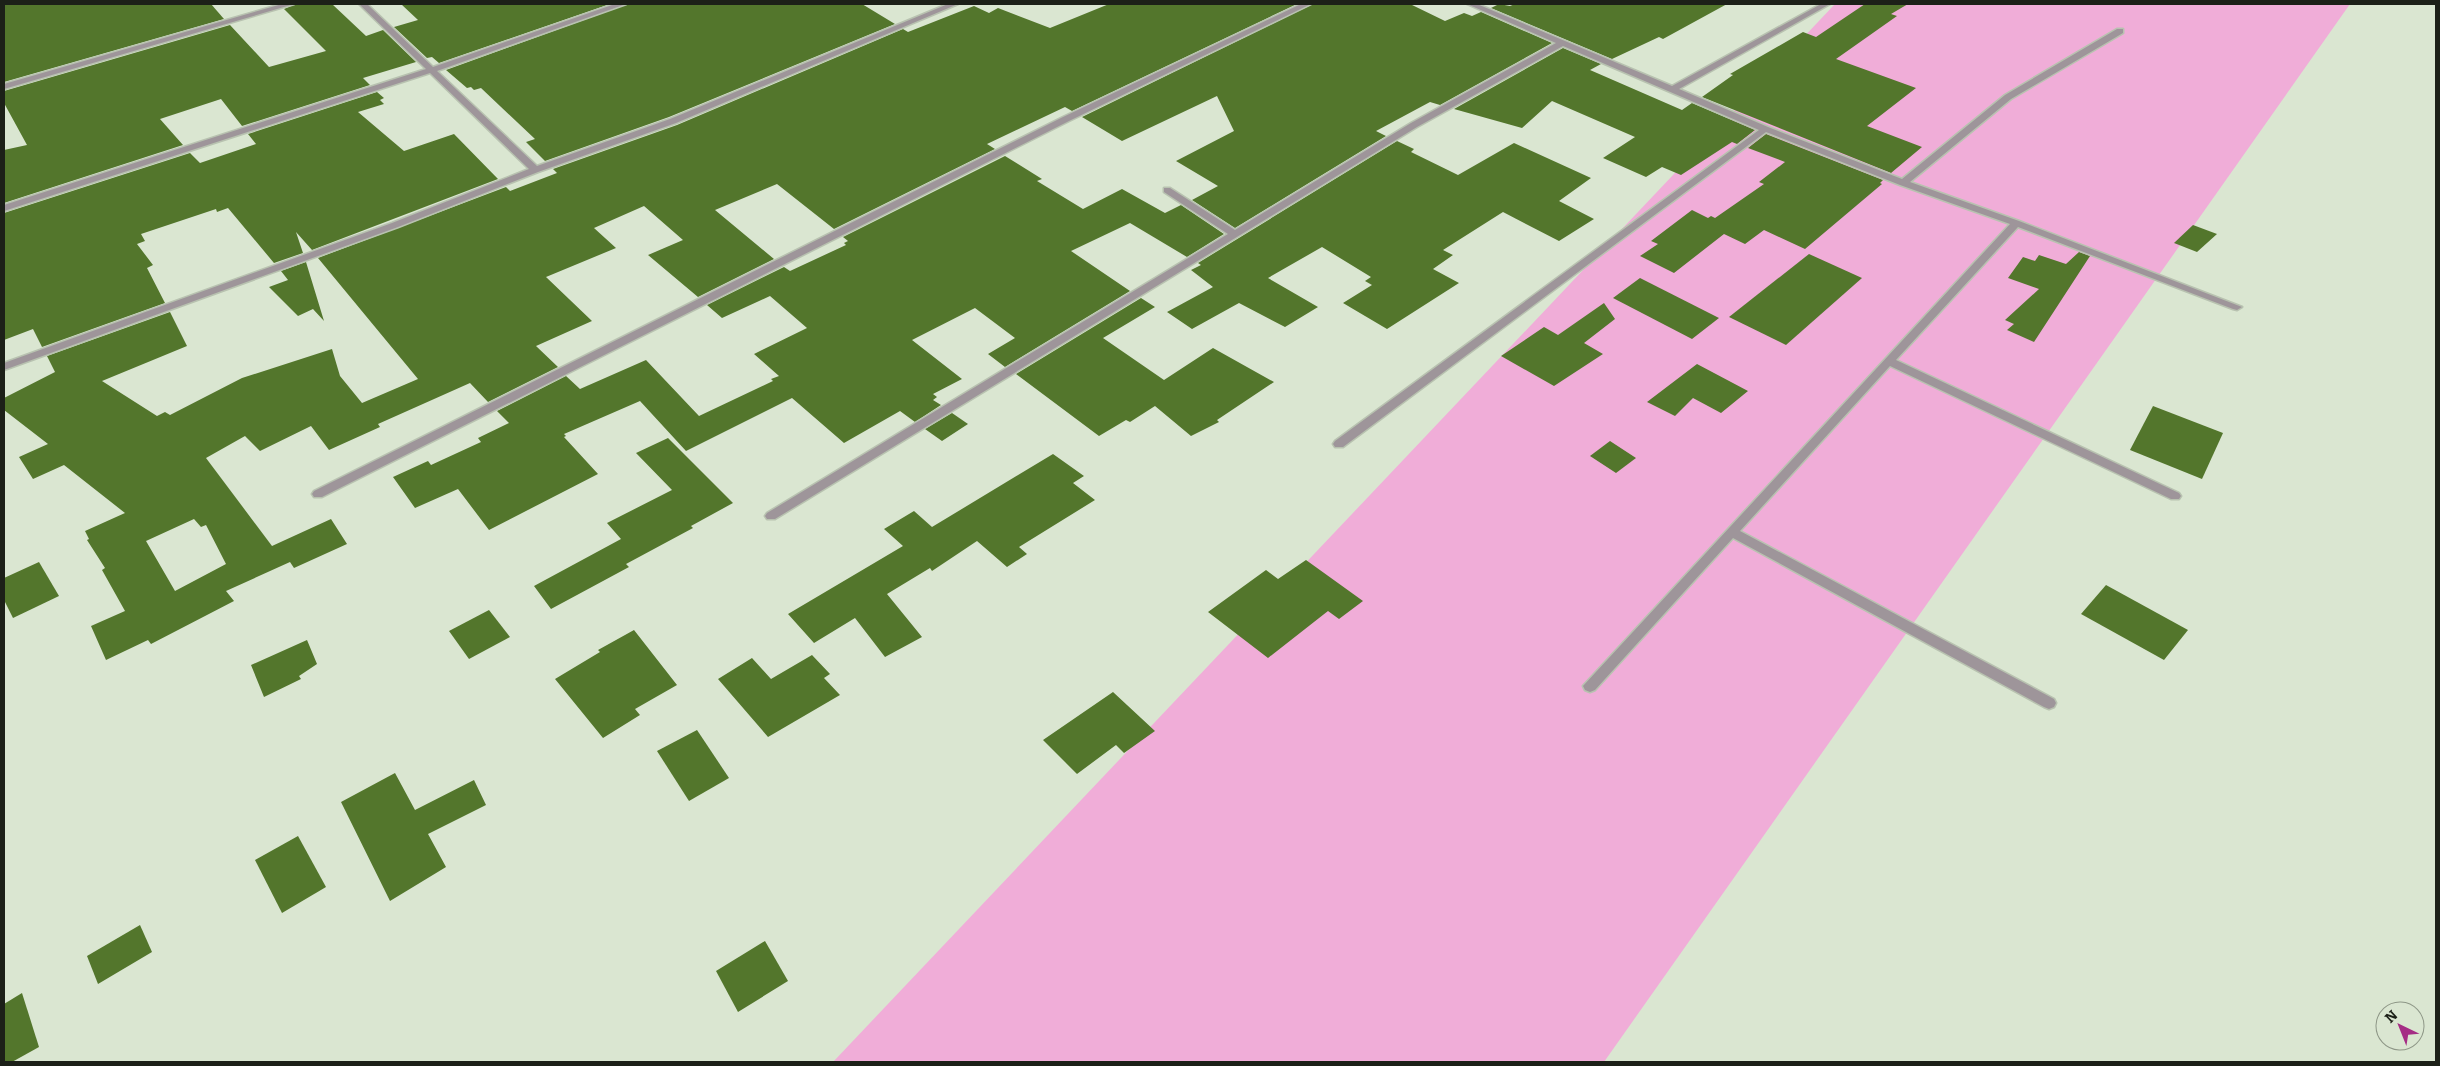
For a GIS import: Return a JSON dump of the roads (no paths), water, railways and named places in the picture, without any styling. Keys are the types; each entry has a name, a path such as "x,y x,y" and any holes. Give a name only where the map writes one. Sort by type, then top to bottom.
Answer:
{"street":[{"path":"4,87 290,4"},
{"path":"363,4 535,170"},
{"path":"4,208 432,70 622,4"},
{"path":"4,367 376,232 535,170 673,121 954,4"},
{"path":"318,494 1066,119 1307,4"},
{"path":"1475,4 1562,44 1765,129 1902,183 2016,223 2237,308"},
{"path":"1672,90 1826,4"},
{"path":"1902,183 2008,97 2120,31"},
{"path":"771,516 1414,125 1562,44"},
{"path":"1339,444 1765,129"},
{"path":"1167,190 1234,233"},
{"path":"1590,686 2016,223"},
{"path":"1888,361 2175,496"},
{"path":"1732,532 2049,703"}]}
